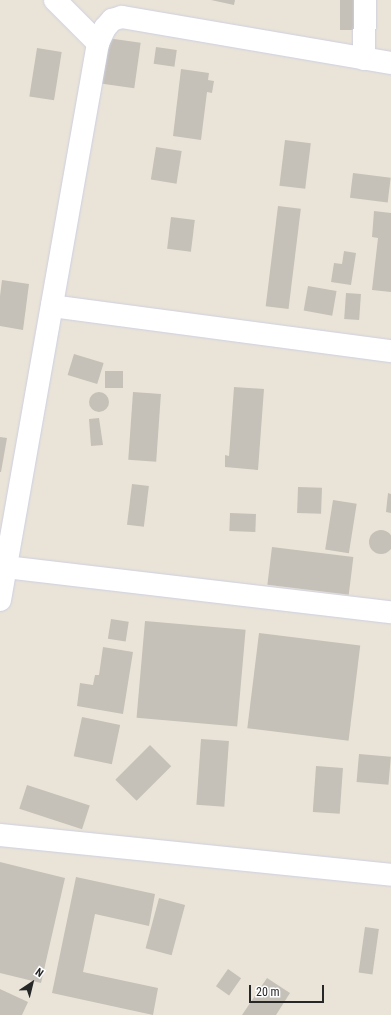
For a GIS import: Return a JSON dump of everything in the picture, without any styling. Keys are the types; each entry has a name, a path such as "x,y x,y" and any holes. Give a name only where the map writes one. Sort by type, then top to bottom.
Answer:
{"street":[{"path":"55,0 98,43"},
{"path":"364,59 365,0"},
{"path":"0,600 98,43 105,28 112,20 122,17 391,63"},
{"path":"52,306 391,352"},
{"path":"6,567 391,612"},
{"path":"0,835 391,875"}],"building":[{"path":"211,0 235,0 234,5"},
{"path":"340,0 357,0 357,30 340,30"},
{"path":"107,38 141,43 134,88 101,84"},
{"path":"156,47 177,50 174,67 154,64"},
{"path":"37,48 62,52 54,100 29,96"},
{"path":"181,69 209,73 208,80 214,81 212,93 207,92 201,140 173,136"},
{"path":"285,140 311,143 305,189 279,186"},
{"path":"156,147 182,151 177,184 151,180"},
{"path":"353,173 391,178 388,202 350,198"},
{"path":"278,206 301,209 289,309 266,306"},
{"path":"374,211 391,213 391,292 372,290 378,238 372,237"},
{"path":"171,217 195,220 191,252 167,249"},
{"path":"344,251 356,253 351,285 331,282 334,263 342,264"},
{"path":"2,280 29,284 23,330 0,326 0,296"},
{"path":"308,286 337,291 332,316 304,311"},
{"path":"346,293 361,294 359,320 344,319"},
{"path":"74,354 104,363 97,384 68,375"},
{"path":"105,371 123,371 123,388 105,388"},
{"path":"234,387 264,389 258,470 225,467 225,455 229,456"},
{"path":"95,392 103,392 109,398 109,406 103,412 95,412 89,406 89,398"},
{"path":"133,392 161,394 156,462 128,460"},
{"path":"99,418 103,445 91,446 89,419"},
{"path":"0,437 7,438 1,472 0,472"},
{"path":"132,484 149,486 144,527 127,525"},
{"path":"298,487 322,488 321,514 297,513"},
{"path":"388,493 391,494 391,513 386,512"},
{"path":"333,500 357,504 349,553 325,549"},
{"path":"230,513 256,514 255,532 229,531"},
{"path":"381,530 390,533 393,542 390,551 381,554 372,551 369,542 372,533"},
{"path":"272,547 353,557 349,595 267,585"},
{"path":"111,619 129,622 126,642 108,639"},
{"path":"145,621 246,630 237,726 137,718"},
{"path":"259,633 360,645 349,741 247,728"},
{"path":"103,647 133,652 123,714 77,706 80,683 93,685 95,675 99,675"},
{"path":"82,717 120,725 112,764 74,756"},
{"path":"201,739 229,741 224,807 196,805"},
{"path":"150,745 171,766 137,801 115,780"},
{"path":"359,754 391,757 388,785 357,782"},
{"path":"316,766 343,768 340,814 313,812"},
{"path":"27,785 90,805 82,829 19,809"},
{"path":"0,862 65,878 41,983 0,973"},
{"path":"76,877 155,894 149,926 95,914 83,972 158,988 153,1015 52,993"},
{"path":"159,898 185,905 172,955 146,948"},
{"path":"365,927 379,929 372,975 359,973"},
{"path":"228,969 241,978 229,995 216,986"},
{"path":"267,978 290,993 276,1015 242,1015"},
{"path":"0,989 28,1002 22,1015 0,1015"}]}
